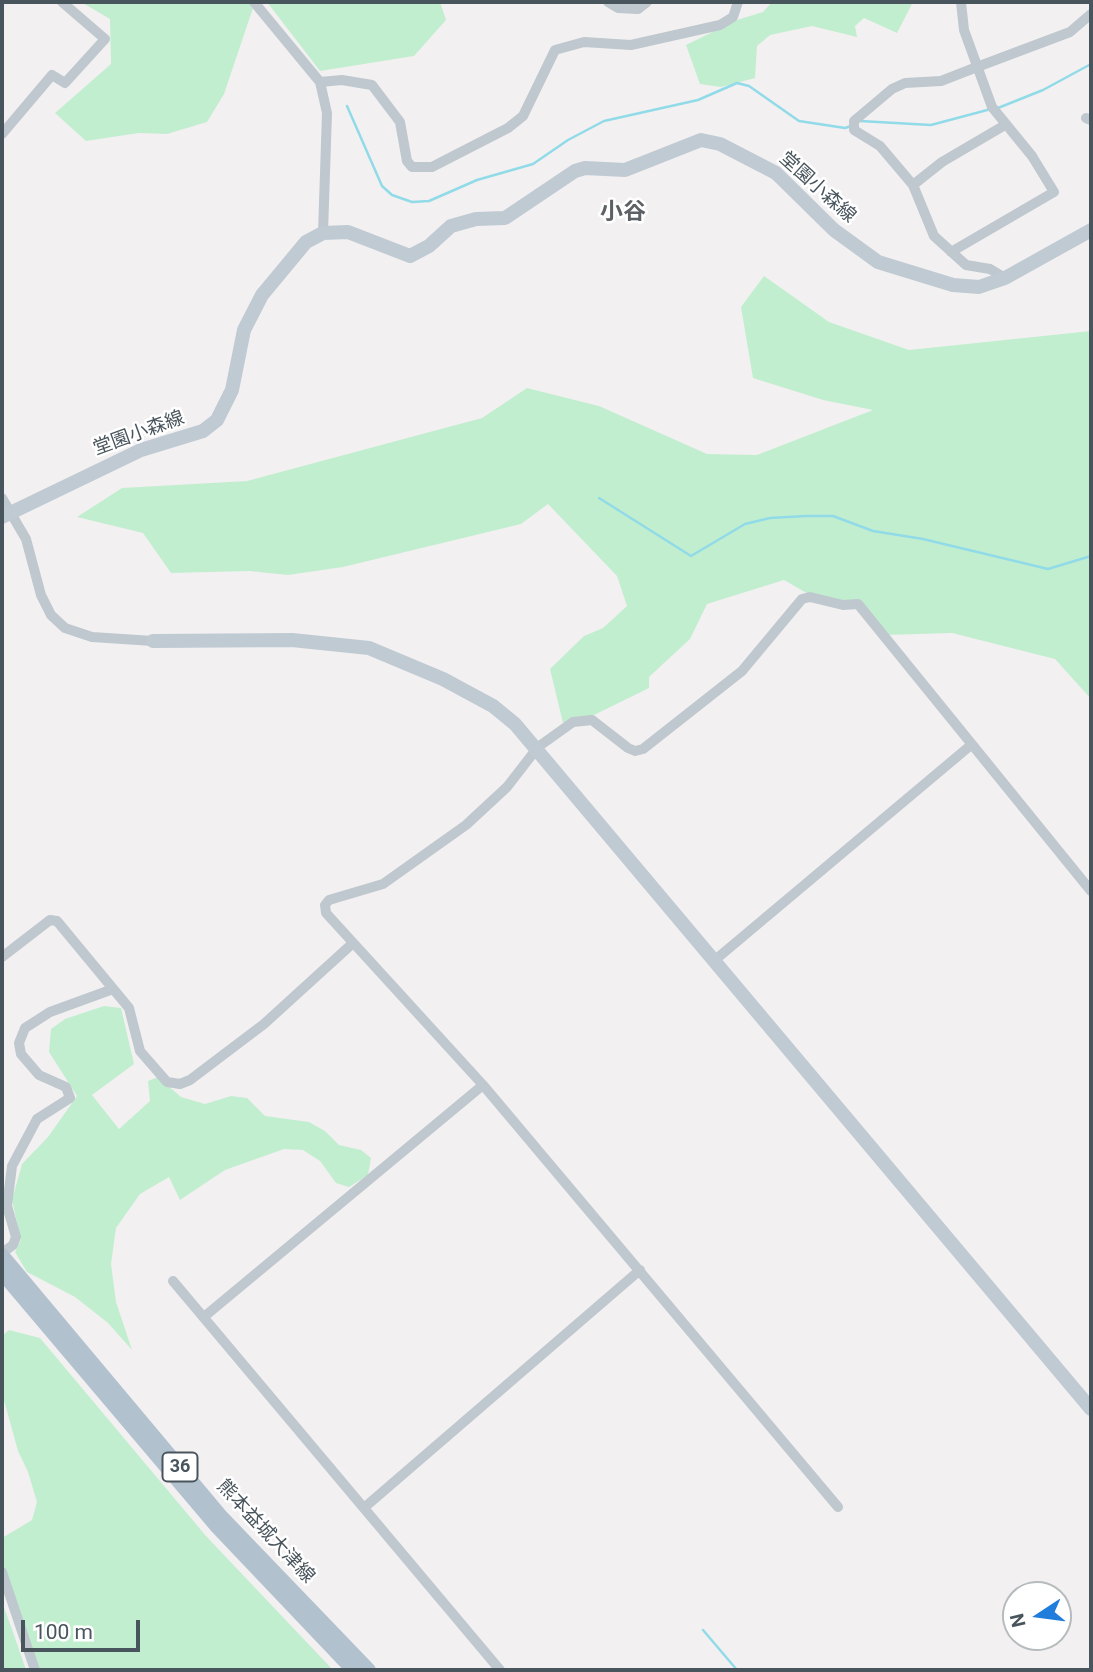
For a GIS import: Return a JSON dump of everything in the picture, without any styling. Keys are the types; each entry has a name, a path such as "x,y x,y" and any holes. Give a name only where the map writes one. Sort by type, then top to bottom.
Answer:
{"main road":[{"name":"堂園小森線","path":"6,514 141,450 203,431 217,420 232,390 244,330 262,295 306,242 323,233 348,232 410,256 429,246 451,226 476,219 505,218 575,171 585,168 625,170 701,140 720,144 776,173 834,230 878,262 932,280 979,287 1005,278 1091,230"},
{"path":"153,641 292,640 369,648 404,660 493,706 538,747 1091,1409"},
{"name":"熊本益城大津線","path":"5,1251 220,1514 369,1670"},
{"name":"熊本益城大津線","path":"2,1273 217,1527 353,1670"}],"street":[{"path":"2,134 52,75 65,83 105,39 62,2"},
{"path":"254,2 320,82 327,113 323,233"},
{"path":"608,2 618,8 638,9 647,2"},
{"path":"320,82 342,80 372,85 400,122 407,161 412,167 432,167 508,128 523,116 555,50 584,42 631,45 720,25 733,17 738,2"},
{"path":"951,251 1054,192 1032,156 992,107 964,30 961,2"},
{"path":"1005,278 990,269 966,265 934,236 913,185 880,146 854,130 854,121 892,89 905,83 941,81 1070,32 1091,14"},
{"path":"913,185 942,162 1005,125"},
{"path":"2,498 6,514 26,540 41,595 51,615 65,628 92,637 153,641"},
{"path":"838,1507 483,1085 326,914 325,905 329,900 383,884 466,825 506,787 538,747 573,722 592,720 628,748 635,751 643,749 743,671 802,599 810,597 843,605 858,604 1091,891"},
{"path":"715,960 971,746"},
{"path":"2,957 50,920 57,921 129,1007 140,1052 167,1082 180,1084 190,1080 264,1024 353,943"},
{"path":"5,1251 16,1237 7,1206 12,1166 37,1119 70,1098 66,1087 39,1076 21,1054 19,1043 25,1028 50,1012 113,989"},
{"path":"205,1316 483,1085"},
{"path":"365,1507 640,1270"},
{"path":"173,1281 500,1670"},
{"path":"2,1572 35,1670"}],"green space":[{"path":"81,2 255,2 224,94 207,122 167,134 139,133 86,141 55,113 111,64 110,19"},
{"path":"267,2 440,2 446,20 414,56 320,71"},
{"path":"772,2 912,4 897,33 864,18 855,26 857,37 812,26 770,35 757,46 755,78 721,87 700,84 686,45 737,20 763,12"},
{"path":"764,276 829,322 909,350 1091,331 1091,699 1055,659 952,633 885,635 861,601 843,602 810,595 784,580 707,604 690,639 649,677 649,688 590,717 574,718 563,723 550,669 584,636 603,628 627,606 617,576 548,504 521,524 343,567 288,575 249,571 171,573 143,533 77,517 122,488 247,481 482,418 527,388 599,406 707,454 757,455 873,410 823,400 753,378 741,307"},
{"path":"104,1006 121,1008 134,1064 92,1095 119,1129 150,1101 148,1081 158,1077 181,1097 205,1104 231,1096 247,1098 265,1116 309,1122 325,1131 339,1145 361,1150 371,1158 368,1175 349,1187 336,1183 320,1161 303,1150 284,1149 225,1170 180,1200 169,1177 140,1194 116,1228 111,1264 116,1302 132,1350 108,1323 75,1297 27,1272 15,1252 21,1240 12,1200 22,1164 48,1137 77,1096 49,1052 51,1029 65,1019"},
{"path":"9,1330 40,1338 206,1536 333,1670 30,1670 2,1583 2,1538 32,1520 37,1502 18,1451 2,1393 2,1336"},
{"path":"2,1602 13,1632 26,1670 2,1670"}],"waterway":[{"path":"998,108 1043,90 1091,64"},
{"path":"347,106 382,186 392,195 412,202 429,201 477,180 533,164 568,140 604,121 698,100 737,83 749,86 799,121 845,128 851,126"},
{"path":"860,121 931,125 991,109"},
{"path":"599,498 691,556 745,524 770,518 806,516 833,516 873,531 923,539 1048,569 1091,556"},
{"path":"703,1630 737,1670"}],"district":[{"name":"小谷","path":"623,213"}]}
